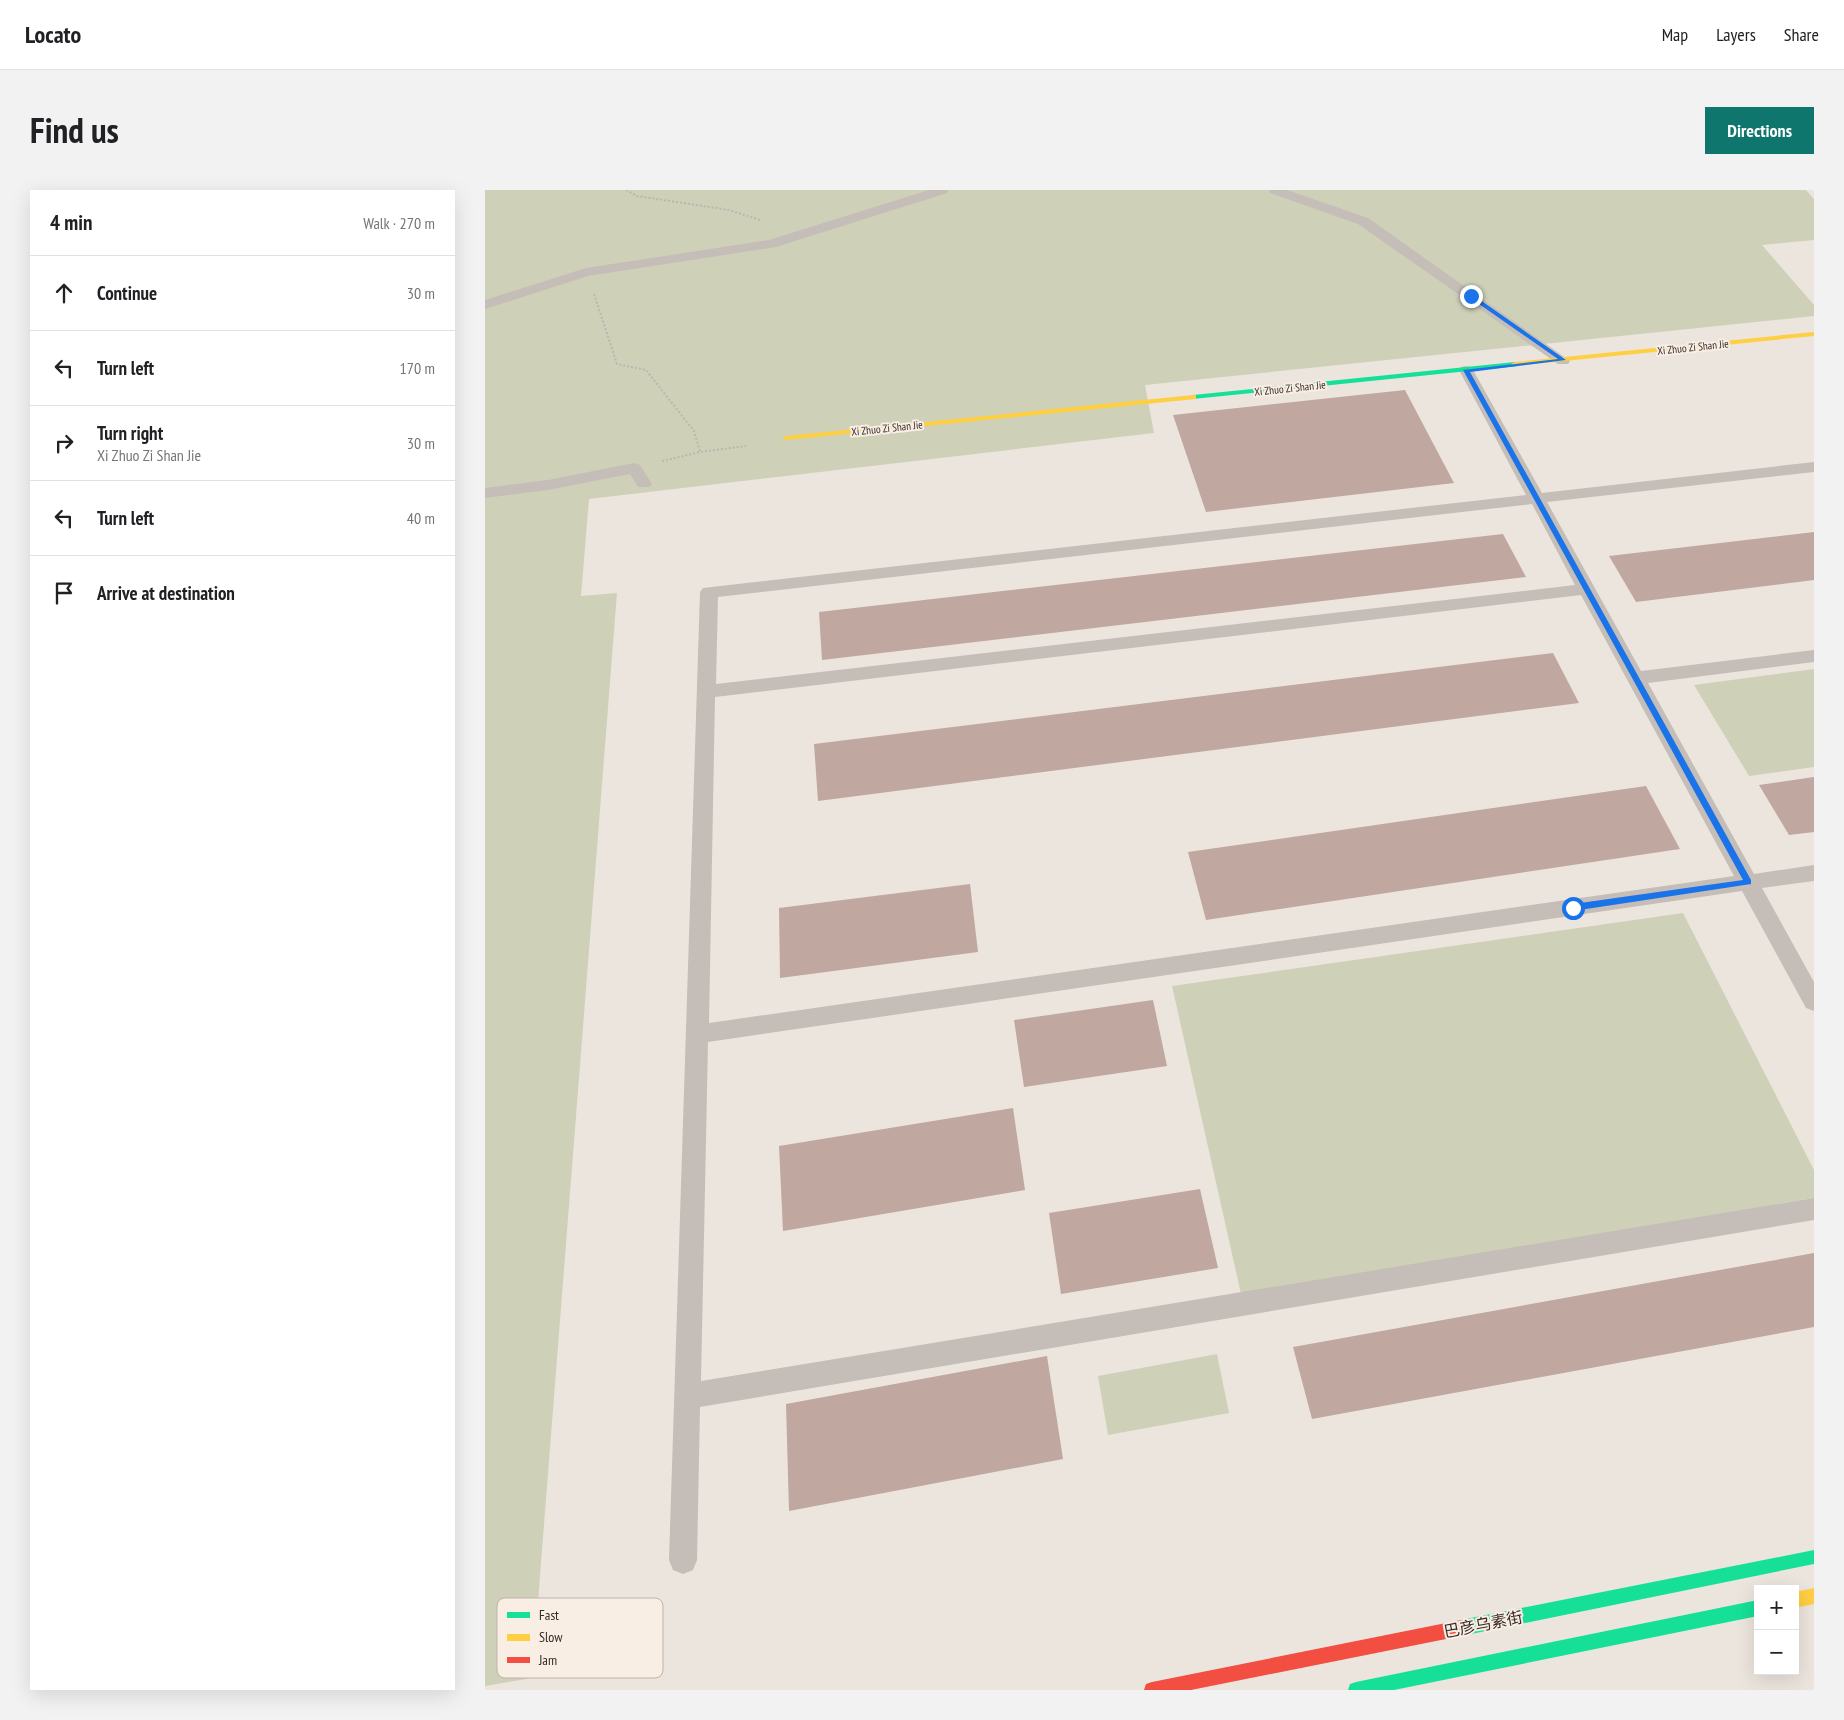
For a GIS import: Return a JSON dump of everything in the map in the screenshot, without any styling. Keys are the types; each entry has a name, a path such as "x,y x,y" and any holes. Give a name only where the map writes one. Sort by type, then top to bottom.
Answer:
{"street":[{"name":"Xi Zhuo Zi Shan Jie","path":"787,438 1814,334"},
{"name":"巴彦乌素街","path":"1152,1690 1814,1557"},
{"path":"1799,1599 1814,1596"},
{"path":"1356,1690 1754,1609"}],"lane":[{"path":"485,305 587,272 771,244 942,190"},
{"path":"1275,190 1363,221 1563,360"},
{"path":"1466,370 1814,1002"},
{"path":"683,1560 709,592 1814,466"},
{"path":"485,493 548,485 634,468 644,484"},
{"path":"706,692 1587,589"},
{"path":"1636,678 1814,656"},
{"path":"697,1034 1814,873"},
{"path":"687,1396 1814,1209"}],"path":[{"path":"626,190 637,196 729,210 804,234"},
{"path":"587,272 617,364 646,370 694,431 699,452"},
{"path":"634,468 699,452 747,446"}],"green space":[{"path":"485,190 1806,190 1814,199 1814,240 1762,245 1814,305 1814,316 1145,385 1154,433 589,499 581,596 617,593 538,1598 497,1598 497,1678 532,1678 485,1686"},
{"path":"1814,669 1814,767 1749,776 1694,685"},
{"path":"1683,913 1814,1170 1814,1198 1241,1294 1172,986"},
{"path":"1217,1354 1229,1413 1108,1435 1098,1376"}],"building":[{"path":"1405,390 1454,483 1206,512 1173,415"},
{"path":"1814,532 1814,580 1636,602 1609,556"},
{"path":"1503,534 1526,577 822,660 819,612"},
{"path":"1553,653 1579,703 818,801 814,744"},
{"path":"1814,777 1814,832 1789,835 1759,785"},
{"path":"1646,786 1680,849 1206,920 1188,852"},
{"path":"970,884 978,952 780,978 779,908"},
{"path":"1153,1000 1167,1066 1024,1087 1014,1020"},
{"path":"1013,1108 1025,1190 783,1231 779,1146"},
{"path":"1200,1189 1218,1268 1061,1294 1049,1213"},
{"path":"1814,1253 1814,1327 1312,1419 1293,1347"},
{"path":"1047,1356 1063,1459 789,1511 786,1404"}],"traffic: fast":[{"path":"1193,397 1515,364"},
{"path":"1466,1627 1814,1557"},
{"path":"1356,1690 1754,1609"}],"traffic: slow":[{"path":"1515,364 1814,334"},
{"path":"786,438 1193,397"},
{"path":"1799,1599 1814,1596"}],"traffic: jam":[{"path":"1152,1690 1466,1627"}],"route":[{"path":"1471,296 1563,360 1466,370 1748,882 1573,908"}]}
